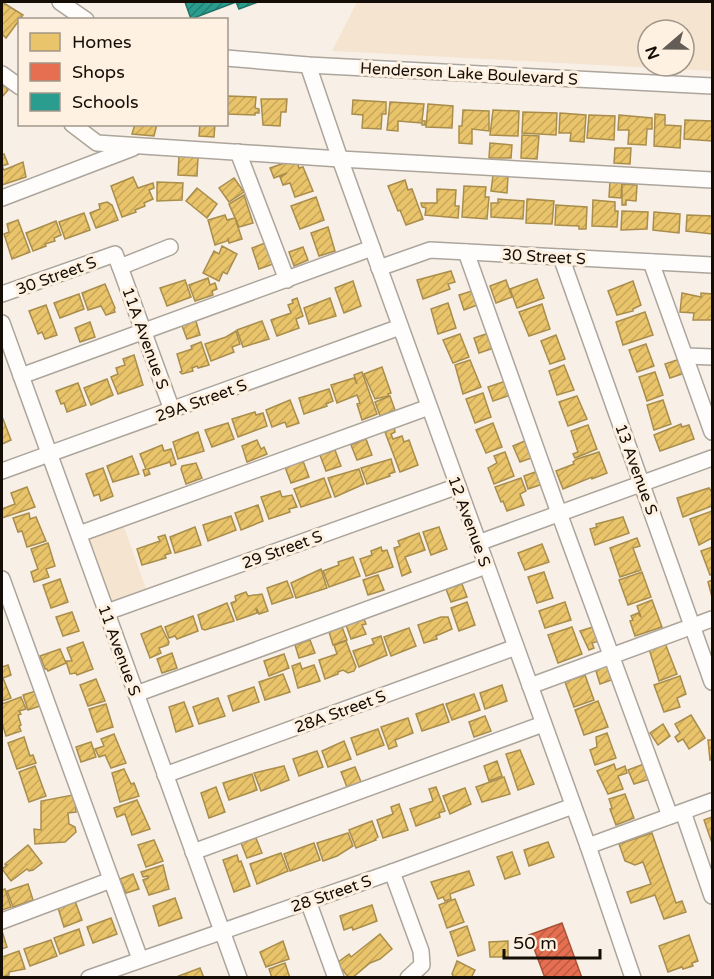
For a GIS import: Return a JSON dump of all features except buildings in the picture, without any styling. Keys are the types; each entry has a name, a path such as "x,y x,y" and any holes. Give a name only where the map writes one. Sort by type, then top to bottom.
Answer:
{"street":[{"path":"60,2 83,18"},
{"name":"Henderson Lake Boulevard S","path":"228,58 308,65 712,86"},
{"name":"12 Avenue S","path":"308,65 400,327 588,846 633,978"},
{"path":"2,74 18,86"},
{"path":"77,128 97,143 712,180"},
{"path":"77,128 94,163"},
{"path":"2,198 140,146"},
{"path":"238,152 287,280"},
{"name":"30 Street S","path":"2,294 115,254 120,267 170,247"},
{"path":"21,376 372,248"},
{"name":"30 Street S","path":"379,268 430,250 712,265"},
{"path":"466,252 611,656 712,896"},
{"name":"13 Avenue S","path":"561,257 712,682"},
{"path":"651,262 687,356 712,432"},
{"name":"11A Avenue S","path":"120,267 172,410"},
{"name":"11 Avenue S","path":"2,323 238,978"},
{"name":"29A Street S","path":"2,471 400,327"},
{"path":"687,356 712,357"},
{"path":"79,534 429,407"},
{"path":"478,543 712,458"},
{"name":"29 Street S","path":"107,612 458,486"},
{"path":"136,694 486,566"},
{"path":"2,579 140,959"},
{"path":"530,686 712,619"},
{"name":"28A Street S","path":"165,775 516,647"},
{"path":"193,852 543,724"},
{"path":"588,846 712,801"},
{"name":"28 Street S","path":"89,978 125,972 140,959 392,872 573,806"},
{"path":"392,872 421,951 422,965 408,978"},
{"path":"2,921 111,880"},
{"path":"308,901 336,978"}],"shaded area":[{"path":"357,2 712,2 712,71 696,70 696,18 636,18 636,67 332,51"},
{"path":"123,524 149,597 107,612 80,539"}]}
